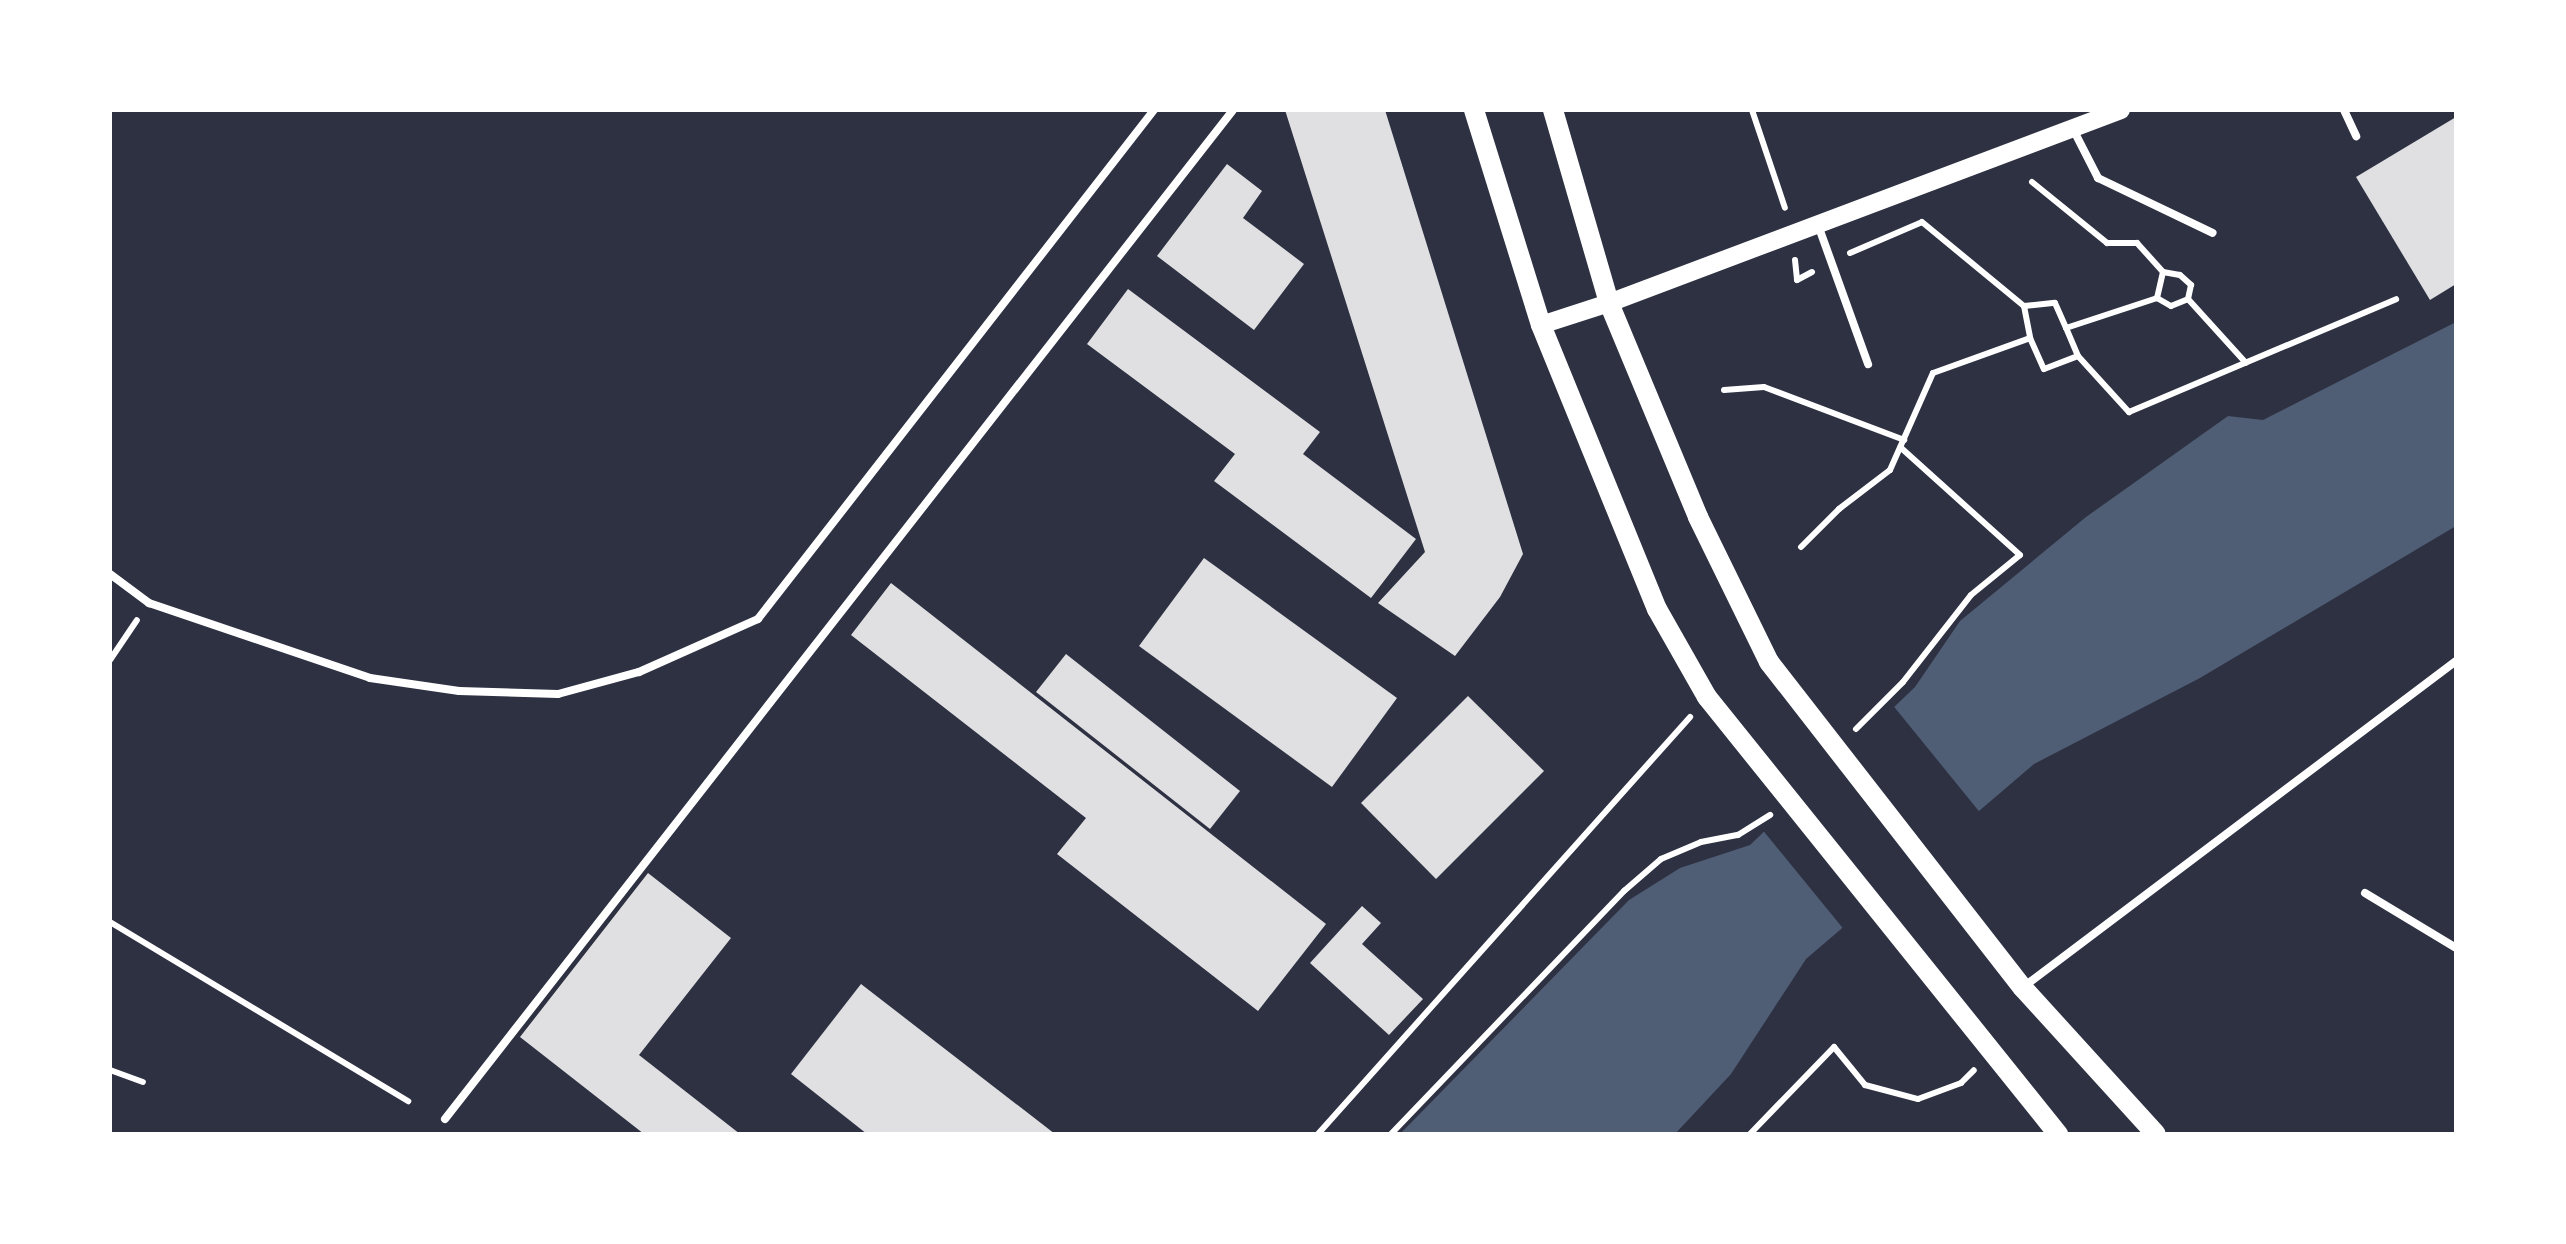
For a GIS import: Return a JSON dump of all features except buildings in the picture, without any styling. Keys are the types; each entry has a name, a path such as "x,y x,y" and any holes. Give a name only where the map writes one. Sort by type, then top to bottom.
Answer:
{"main road":[{"path":"1474,110 1541,325 1657,609 1708,697 2058,1134"},
{"path":"1553,110 1609,303 1698,517 1770,662 2023,988 2156,1134"}],"street":[{"path":"1541,325 1609,303 2121,110"}],"lane":[{"path":"110,574 149,603 370,678 459,691 558,694 639,672 758,620 1154,110"},
{"path":"445,1118 1233,110"},
{"path":"2344,110 2356,136"},
{"path":"2072,128 2098,178 2213,233"},
{"path":"1818,224 1868,364"},
{"path":"2023,988 2456,660"},
{"path":"2365,894 2456,948"}],"path":[{"path":"1752,110 1793,234 1797,280 1922,222 2024,306 2030,338 2044,369 2078,356"},
{"path":"2032,182 2106,243 2137,243 2163,272 2180,275 2191,285 2188,298"},
{"path":"2157,298 2163,272"},
{"path":"2066,328 2157,298 2171,306 2188,298"},
{"path":"2188,298 2246,363"},
{"path":"2024,306 2055,303 2078,356 2128,412 2396,299"},
{"path":"1801,547 1838,509 1890,470 1933,373 2030,338"},
{"path":"1724,390 1764,387 1904,440"},
{"path":"110,660 149,603"},
{"path":"1318,1134 1708,697"},
{"path":"110,922 408,1101"},
{"path":"1750,1134 1834,1047 1865,1085 1918,1099 1961,1083 1990,1053"},
{"path":"110,1070 143,1082"}],"water":[{"path":"2456,322 2456,526 2200,678 2034,764 1806,959 1731,1074 1675,1134 1400,1134 1629,900 1680,868 1750,845 1915,687 1960,621 2086,517 2228,416 2263,420"}],"pier":[{"path":"1891,703 1982,815 1846,932 1761,828"}]}
